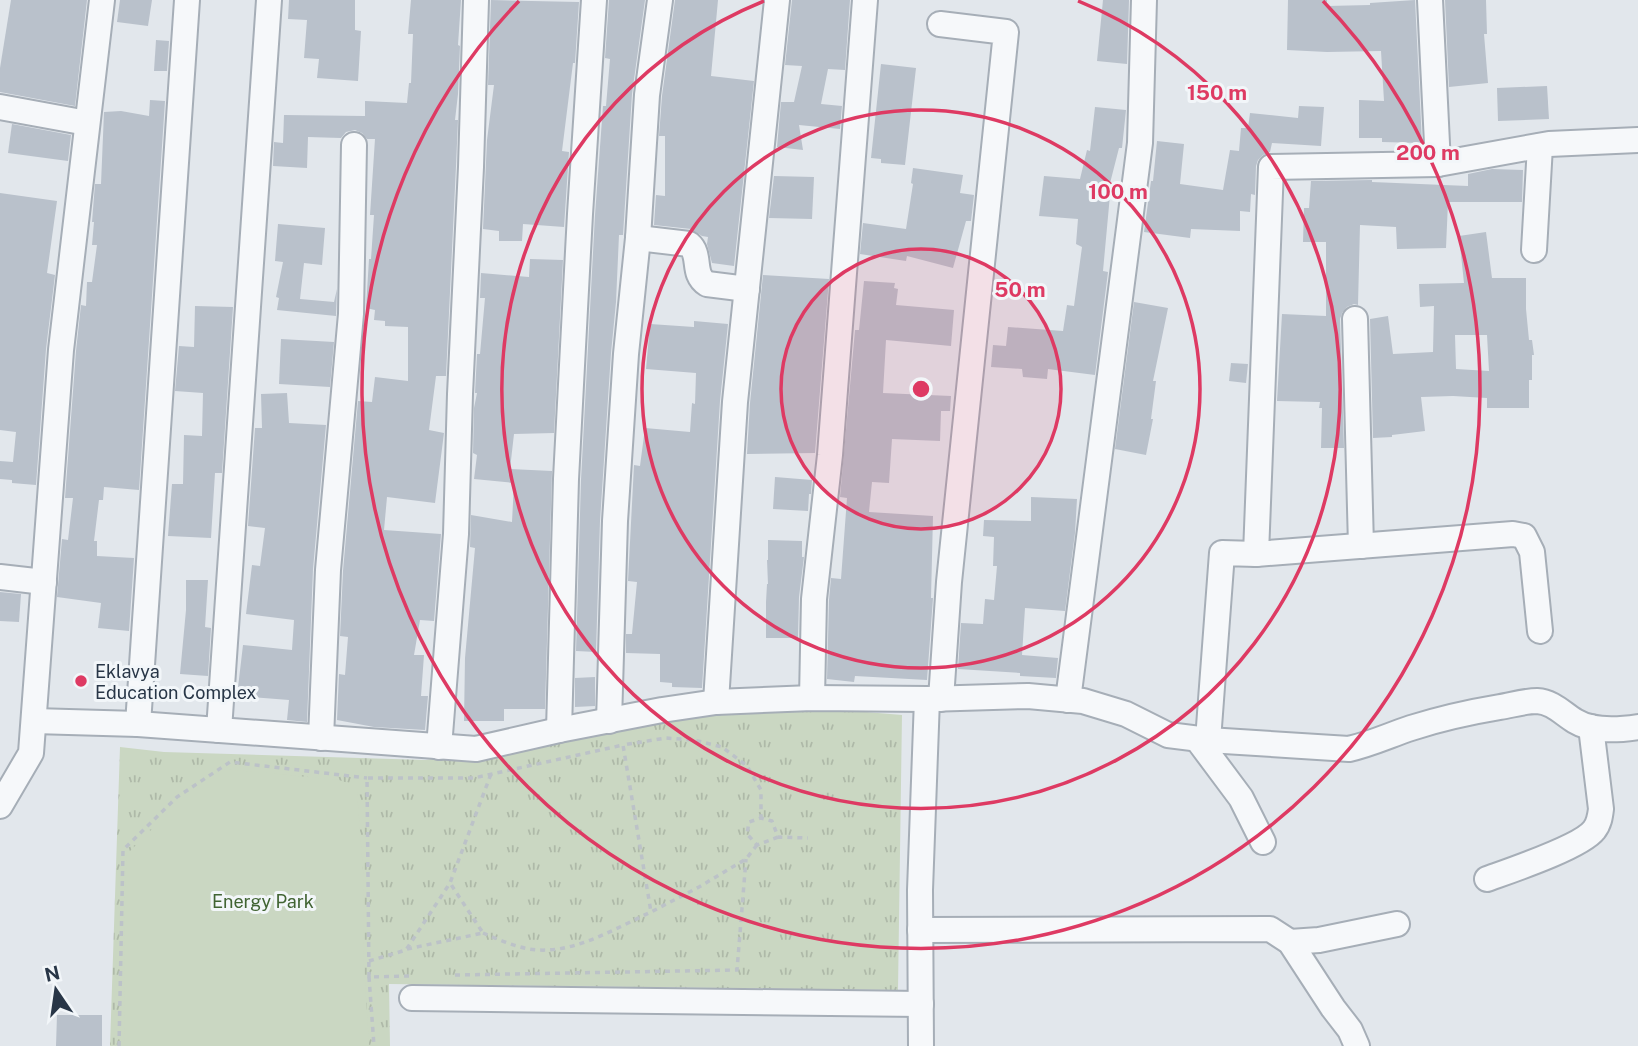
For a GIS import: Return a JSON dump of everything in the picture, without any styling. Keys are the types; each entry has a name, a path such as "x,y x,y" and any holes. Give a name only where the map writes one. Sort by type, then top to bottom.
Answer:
{"street":[{"path":"28,622 36,581 102,0"},
{"path":"138,724 187,0"},
{"path":"219,730 269,0"},
{"path":"439,747 456,534 476,0"},
{"path":"559,730 566,479 594,0"},
{"path":"609,721 615,521 626,354 638,238 648,95 660,0"},
{"path":"716,702 733,429 777,0"},
{"path":"812,698 814,598 831,455 865,0"},
{"path":"1068,699 1140,143 1144,0"},
{"path":"1430,0 1438,164"},
{"path":"921,1046 920,890 934,699 950,582 1006,32 940,24"},
{"path":"0,107 87,122"},
{"path":"1256,554 1271,167 1438,164 1540,146 1638,140"},
{"path":"321,738 328,570 351,314 354,145"},
{"path":"1534,250 1540,146"},
{"path":"638,238 689,244 696,253 698,273 702,281 747,289"},
{"path":"1355,319 1361,546"},
{"path":"1263,842 1241,798 1202,740 1222,554 1256,554 1513,534 1524,536 1532,552 1540,631"},
{"path":"0,577 36,581"},
{"path":"0,806 31,753 36,581"},
{"path":"34,721 138,724 476,750 559,730 716,702 812,698 934,699 1028,696 1083,701 1126,714 1168,735 1202,740 1349,749 1439,720 1537,701 1557,707 1577,722 1591,727 1638,727"},
{"path":"1487,879 1561,849 1594,831 1601,809 1591,727"},
{"path":"1290,942 1319,940 1397,924"},
{"path":"920,930 1270,929 1290,942 1350,1030 1357,1046"},
{"path":"411,987 921,1004"}],"path":[{"path":"119,1046 123,850 177,797 230,762 368,778 474,778 623,745 666,738 694,740 722,747 747,766 761,790 761,818"},
{"path":"623,745 651,912"},
{"path":"406,950 450,883 491,774"},
{"path":"368,778 369,977 374,1046"},
{"path":"757,845 747,834 750,822 761,818 772,821 778,837"},
{"path":"369,961 483,933 527,949 552,950 591,940 699,887 746,859 757,845 778,837 808,838"},
{"path":"451,975 737,970 746,859"},
{"path":"450,883 483,933"},
{"path":"369,977 411,987"}],"green space":[{"name":"Energy Park","path":"830,709 902,715 898,990 389,984 390,1046 110,1046 120,747 164,752 425,760 705,714"},
{"path":"224,769 339,780 348,783 357,792 364,883 363,950 369,1046 125,1046 124,904 127,854 188,793"}],"building":[{"path":"11,0 87,0 75,106 0,92 0,68"},
{"path":"120,0 152,0 148,26 117,22"},
{"path":"289,0 355,0 355,30 361,31 358,81 317,78 319,59 304,58 307,20 288,19"},
{"path":"411,0 461,0 446,376 436,376 429,430 444,433 435,503 387,497 384,530 441,534 434,621 420,620 414,655 424,655 421,696 428,696 425,730 374,727 337,720 339,674 345,675 348,637 340,636 358,401 372,402 375,377 408,381 408,327 385,326 385,321 374,320 375,310 366,308 374,215 370,215 375,139 367,139 355,130 346,132 341,138 308,137 307,168 273,166 274,142 283,143 284,115 365,116 365,101 407,103 411,83 413,34 408,34"},
{"path":"491,0 579,2 575,63 562,151 569,152 564,227 523,224 522,241 499,241 499,231 483,229 487,140 494,85 488,85"},
{"path":"609,0 645,0 632,94 623,235 619,235 600,521 596,652 576,651 581,480 595,215 603,106 606,106 610,59 605,58"},
{"path":"675,0 718,0 711,76 754,81 734,266 712,263 708,237 691,229 654,225 656,195 665,196 665,136 659,136"},
{"path":"792,0 850,0 845,70 828,69 821,104 842,106 840,129 799,125 803,150 777,147 781,102 794,102 802,66 785,65"},
{"path":"1103,0 1129,0 1127,64 1097,61"},
{"path":"1288,0 1327,0 1327,6 1415,0 1422,143 1382,142 1382,138 1359,138 1359,100 1384,101 1381,51 1287,50"},
{"path":"1445,0 1486,0 1487,34 1484,34 1488,83 1449,87"},
{"path":"156,40 169,41 167,71 154,71"},
{"path":"881,64 916,68 905,165 881,163 881,159 871,158"},
{"path":"1547,86 1549,119 1498,121 1497,88"},
{"path":"150,100 165,101 139,490 104,487 103,500 99,500 94,541 97,541 97,556 134,558 129,631 98,628 101,603 57,597 62,539 68,540 73,498 65,498 76,351 81,305 86,306 87,282 92,282 97,245 92,245 92,222 95,184 101,184 104,112 121,111 149,116"},
{"path":"1299,106 1324,107 1321,146 1272,143 1270,152 1258,160 1255,195 1251,194 1250,212 1240,211 1240,231 1191,229 1190,238 1144,232 1157,141 1184,144 1180,184 1223,190 1230,150 1239,151 1241,128 1248,128 1250,113 1298,118"},
{"path":"1095,107 1126,110 1122,148 1119,148 1107,195 1110,195 1103,271 1108,272 1095,375 1048,369 1047,379 1023,377 1022,369 991,367 993,345 1006,346 1008,327 1063,331 1067,305 1074,306 1082,247 1076,244 1078,219 1039,216 1044,176 1080,179 1087,150 1090,151"},
{"path":"12,124 71,135 68,161 8,153"},
{"path":"913,168 963,175 960,193 974,195 971,221 966,221 953,268 907,256 906,261 860,254 863,223 906,229"},
{"path":"1492,169 1523,170 1522,202 1448,202 1446,248 1397,249 1396,227 1360,225 1358,305 1347,307 1340,319 1344,448 1321,448 1320,402 1277,401 1282,314 1326,316 1326,242 1303,242 1304,208 1309,208 1311,181 1372,180 1468,186 1468,174"},
{"path":"774,176 814,177 812,219 769,218"},
{"path":"0,193 57,201 47,273 55,275 46,349 36,485 0,479 0,461 13,462 16,432 0,430"},
{"path":"278,224 325,228 322,265 304,263 300,299 334,302 337,289 336,316 277,310 279,298 276,297 283,262 275,261"},
{"path":"1486,232 1492,278 1526,278 1529,340 1532,340 1534,355 1532,380 1529,380 1529,408 1487,408 1487,398 1421,397 1425,431 1373,438 1370,319 1388,316 1393,354 1433,352 1434,306 1420,307 1419,284 1464,283 1459,236","holes":["1455,335 1487,335 1489,371 1456,369"]},
{"path":"530,259 563,260 554,433 514,434 510,469 552,471 545,709 504,709 504,721 464,721 465,658 475,548 470,547 471,515 512,522 514,483 474,479 477,455 473,453 477,354 480,354 485,298 480,298 481,273 529,277"},
{"path":"763,275 829,279 815,453 747,454"},
{"path":"864,281 895,283 894,288 898,289 896,305 954,310 951,346 886,340 883,393 951,396 950,411 941,411 940,441 892,439 889,483 872,482 869,512 933,516 933,598 927,680 855,676 854,682 827,679 831,578 841,579 847,498 840,497 855,330 859,330"},
{"path":"1134,302 1168,308 1153,381 1156,381 1153,419 1146,455 1115,449"},
{"path":"195,306 233,307 222,473 215,473 211,538 168,536 172,484 183,484 184,435 202,436 203,393 175,391 179,346 194,347"},
{"path":"694,321 728,324 720,401 702,688 672,687 672,683 660,682 660,654 626,653 626,634 632,634 637,582 628,581 634,465 640,466 645,428 690,432 692,403 695,404 696,373 646,369 650,324 694,327"},
{"path":"281,339 334,342 330,387 279,384"},
{"path":"1231,363 1248,364 1246,383 1229,381"},
{"path":"287,393 289,423 326,425 313,569 307,722 287,720 289,700 237,696 243,645 292,650 294,620 246,614 252,565 260,566 265,528 248,526 255,428 262,428 261,394"},
{"path":"775,477 812,480 808,511 773,509"},
{"path":"1031,497 1077,499 1065,611 1025,608 1022,655 1058,658 1056,678 958,669 961,623 983,624 985,599 994,600 997,566 993,566 994,537 983,536 984,520 1031,521"},
{"path":"768,540 802,541 804,557 798,638 766,638"},
{"path":"186,580 208,580 205,627 211,628 208,676 180,674"},
{"path":"0,592 21,594 19,622 0,621"},
{"path":"595,677 595,706 575,707 575,678"},
{"path":"57,1015 102,1015 102,1046 56,1046"}],"place":[{"name":"Eklavya Education Complex","path":"81,681"}]}
